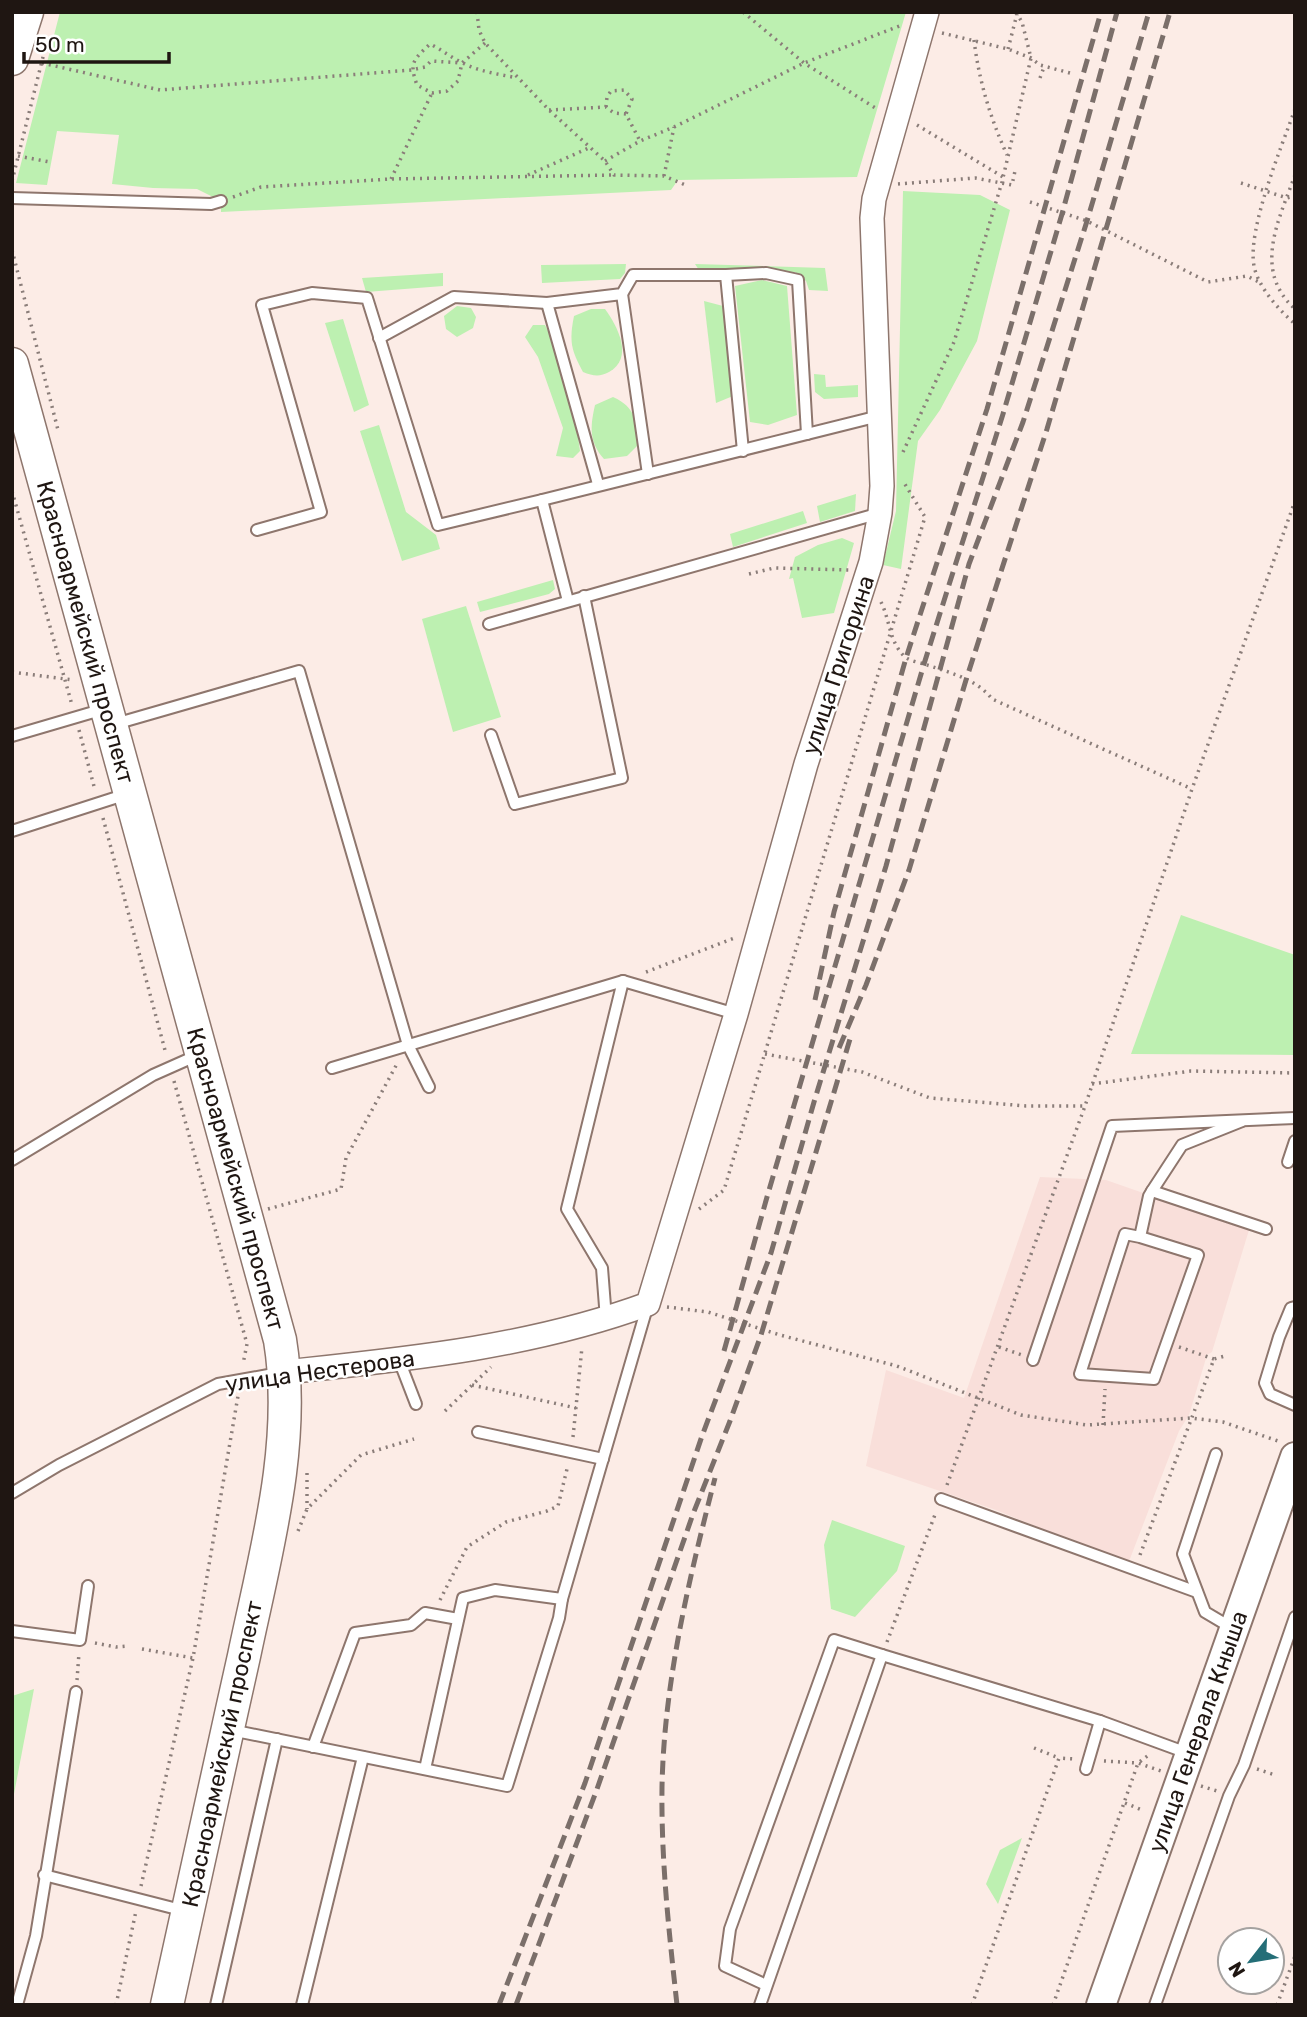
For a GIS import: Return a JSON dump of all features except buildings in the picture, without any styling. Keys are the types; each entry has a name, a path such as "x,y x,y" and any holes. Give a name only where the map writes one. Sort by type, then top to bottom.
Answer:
{"main road":[{"path":"27,61 39,19"},
{"name":"Красноармейский проспект","path":"12,364 29,445 106,706 280,1340 285,1372 284,1451 261,1573 167,2005"}],"street":[{"name":"улица Григорина","path":"648,1304 736,1014 806,764 871,562 889,477 881,415 872,218 877,183 925,20"},
{"name":"улица Нестерова","path":"285,1372 399,1360 517,1342 595,1322 648,1304"},
{"name":"улица Генерала Кныша","path":"1101,2005 1177,1749 1235,1630 1291,1451"}],"lane":[{"path":"12,198 211,204 221,201"},
{"path":"648,474 622,294 633,275 766,273 798,280 807,434"},
{"path":"726,275 743,451"},
{"path":"257,530 321,512 262,305 312,293 367,298 438,525 881,415"},
{"path":"379,338 454,297 547,303 622,294"},
{"path":"547,303 597,484"},
{"path":"542,500 568,601"},
{"path":"489,624 880,513"},
{"path":"491,736 515,804 622,778 584,596"},
{"path":"12,736 106,706 299,671 408,1045 429,1087"},
{"path":"12,831 130,793"},
{"path":"332,1068 623,981 736,1014"},
{"path":"595,1322 602,1268 568,1209 623,981"},
{"path":"12,1160 153,1075 201,1054"},
{"path":"1034,1360 1112,1126 1295,1118"},
{"path":"1140,1237 1152,1191 1182,1145 1242,1121"},
{"path":"1288,1162 1295,1141"},
{"path":"1152,1191 1266,1229"},
{"path":"1125,1234 1198,1255 1167,1343 1154,1379 1080,1374 1125,1234"},
{"path":"228,1729 508,1786 559,1618 562,1599 648,1304"},
{"path":"1295,1307 1292,1308 1279,1337 1265,1382 1270,1394 1295,1405"},
{"path":"399,1360 416,1405"},
{"name":"улица Нестерова","path":"12,1493 60,1465 218,1384 285,1372"},
{"path":"478,1432 603,1460"},
{"path":"1216,1454 1183,1554 1205,1612 1235,1630"},
{"path":"941,1499 1197,1592"},
{"path":"12,1631 80,1640 88,1586"},
{"path":"425,1769 463,1598 495,1590 562,1599"},
{"path":"313,1746 355,1633 411,1625 425,1613 458,1619"},
{"path":"1156,2005 1295,1617"},
{"path":"766,1986 725,1966 730,1929 834,1640 1100,1721 1177,1749"},
{"path":"760,2005 882,1655"},
{"path":"17,2005 36,1936 76,1692"},
{"path":"1088,1765 1100,1721"},
{"path":"216,2005 277,1739"},
{"path":"302,2005 363,1757"},
{"path":"44,1875 188,1911"}],"path":[{"path":"477,12 479,30 485,43 517,78 605,161 614,175"},
{"path":"743,12 804,63 881,111 910,121 1012,185 1015,171"},
{"path":"1008,49 1014,13"},
{"path":"667,1235 724,1190 891,638 925,517 889,477 954,342 1002,180 1031,58 1022,22 1014,13"},
{"path":"12,181 18,156 27,61 39,19"},
{"path":"605,161 640,141 804,63 909,23 925,20 968,39 1008,49 1044,66 1070,73"},
{"path":"968,39 970,32"},
{"path":"974,40 978,72 989,115 1008,157"},
{"path":"485,43 463,63 458,81 447,91 432,93 417,85 411,70 415,58 430,44 447,51 463,63 490,73 517,78"},
{"path":"27,61 160,90 411,70 425,67 431,61 463,63"},
{"path":"1040,78 1044,66"},
{"path":"606,107 611,91 624,90 632,99 626,114 640,141"},
{"path":"391,179 432,93"},
{"path":"550,110 606,107 614,114 626,114"},
{"path":"1295,109 1266,192 1253,244 1254,268 1261,283 1295,324"},
{"path":"664,176 674,127"},
{"path":"526,176 590,147"},
{"path":"18,156 50,162"},
{"path":"1295,174 1270,245 1274,279 1295,309"},
{"path":"221,201 261,187 391,179 664,176 688,186"},
{"path":"892,184 975,178 1002,180"},
{"path":"1241,183 1287,198 1295,196"},
{"path":"1030,202 1087,221 1208,282 1247,276 1261,283"},
{"path":"12,491 247,1344 193,1658 116,2005"},
{"path":"882,1655 999,1347 1085,1105 1192,789 1295,501"},
{"path":"749,574 774,568 849,570"},
{"path":"891,638 906,658 977,684 992,699 1192,789"},
{"path":"12,673 64,679 106,706"},
{"path":"623,981 742,935"},
{"path":"264,1210 341,1189 346,1158 408,1045"},
{"path":"765,1054 862,1072 930,1098 1026,1106 1085,1105"},
{"path":"1092,1084 1191,1071 1295,1073"},
{"path":"648,1304 708,1312 780,1335 897,1366 1021,1415 1087,1425 1191,1418 1223,1422 1291,1451"},
{"path":"433,1614 467,1547 506,1522 558,1506 595,1322"},
{"path":"445,1411 517,1342"},
{"path":"1167,1343 1214,1359 1225,1356"},
{"path":"999,1347 1034,1360"},
{"path":"1134,1570 1214,1359"},
{"path":"1102,1425 1106,1376"},
{"path":"472,1385 576,1408"},
{"path":"294,1539 307,1509 361,1455 414,1439"},
{"path":"76,1692 80,1640 116,1647 128,1646"},
{"path":"142,1649 193,1658"},
{"path":"1034,1748 1088,1765 1138,1763 1177,1749"},
{"path":"972,2005 1059,1758"},
{"path":"1138,1763 1157,1770"},
{"path":"1053,2005 1138,1763"},
{"path":"1124,1802 1143,1810"},
{"path":"1277,2005 1295,1956"}],"shaded area":[{"path":"1040,1177 1106,1180 1249,1230 1212,1352 1207,1355 1189,1415 1179,1431 1128,1564 996,1510 866,1466 886,1370 964,1398"}],"green space":[{"path":"60,12 906,12 857,177 678,180 671,190 221,212 221,201 197,189 112,184 119,135 57,131 47,185 16,183"},
{"path":"903,191 980,195 1010,210 977,341 940,410 918,441 901,569 883,565 896,511"},
{"path":"626,264 625,273 620,279 542,283 541,265"},
{"path":"695,264 825,268 828,291 809,290 806,281 795,272 699,270"},
{"path":"443,273 443,286 366,292 362,278"},
{"path":"762,280 787,286 797,415 768,425 750,422 735,286"},
{"path":"704,301 723,306 733,396 716,403"},
{"path":"457,306 471,308 476,317 473,328 457,337 446,329 444,316"},
{"path":"591,309 605,309 615,324 621,342 621,359 617,366 599,375 583,372 572,345 574,316"},
{"path":"343,319 369,405 354,412 325,323"},
{"path":"533,325 545,325 556,347 578,437 580,451 573,458 556,456 563,428 538,357 525,337"},
{"path":"814,374 825,375 826,387 858,385 858,397 824,399 815,392"},
{"path":"613,397 627,406 634,416 639,444 627,456 604,459 593,440 592,420 595,405"},
{"path":"379,425 406,512 436,535 440,549 402,561 360,431"},
{"path":"856,494 855,511 820,522 817,506"},
{"path":"803,511 807,523 733,547 730,534"},
{"path":"842,538 854,543 834,613 802,618 793,578 789,579 795,557 818,545"},
{"path":"553,580 555,589 549,594 480,612 477,602"},
{"path":"466,606 501,717 453,732 422,619"},
{"path":"1181,915 1295,955 1295,1055 1131,1054"},
{"path":"832,1520 905,1546 897,1571 855,1617 831,1609 824,1545"},
{"path":"34,1689 14,1794 12,1796 12,1696"},
{"path":"1022,1838 998,1904 986,1884 1000,1850"}],"railway":[{"path":"815,1000 834,912 906,658 987,409 1101,12"},
{"path":"724,1351 924,664 1003,414 1062,214 1117,12"},
{"path":"499,2005 585,1783 702,1436 771,1253 886,866 969,564 1023,422 1087,221 1149,12"},
{"path":"839,1048 909,870 966,680 1047,429 1170,12"},
{"path":"516,2005 597,1789 693,1514 761,1335 850,1039"},
{"path":"677,2005 663,1842 664,1748 679,1631 715,1478"}]}
